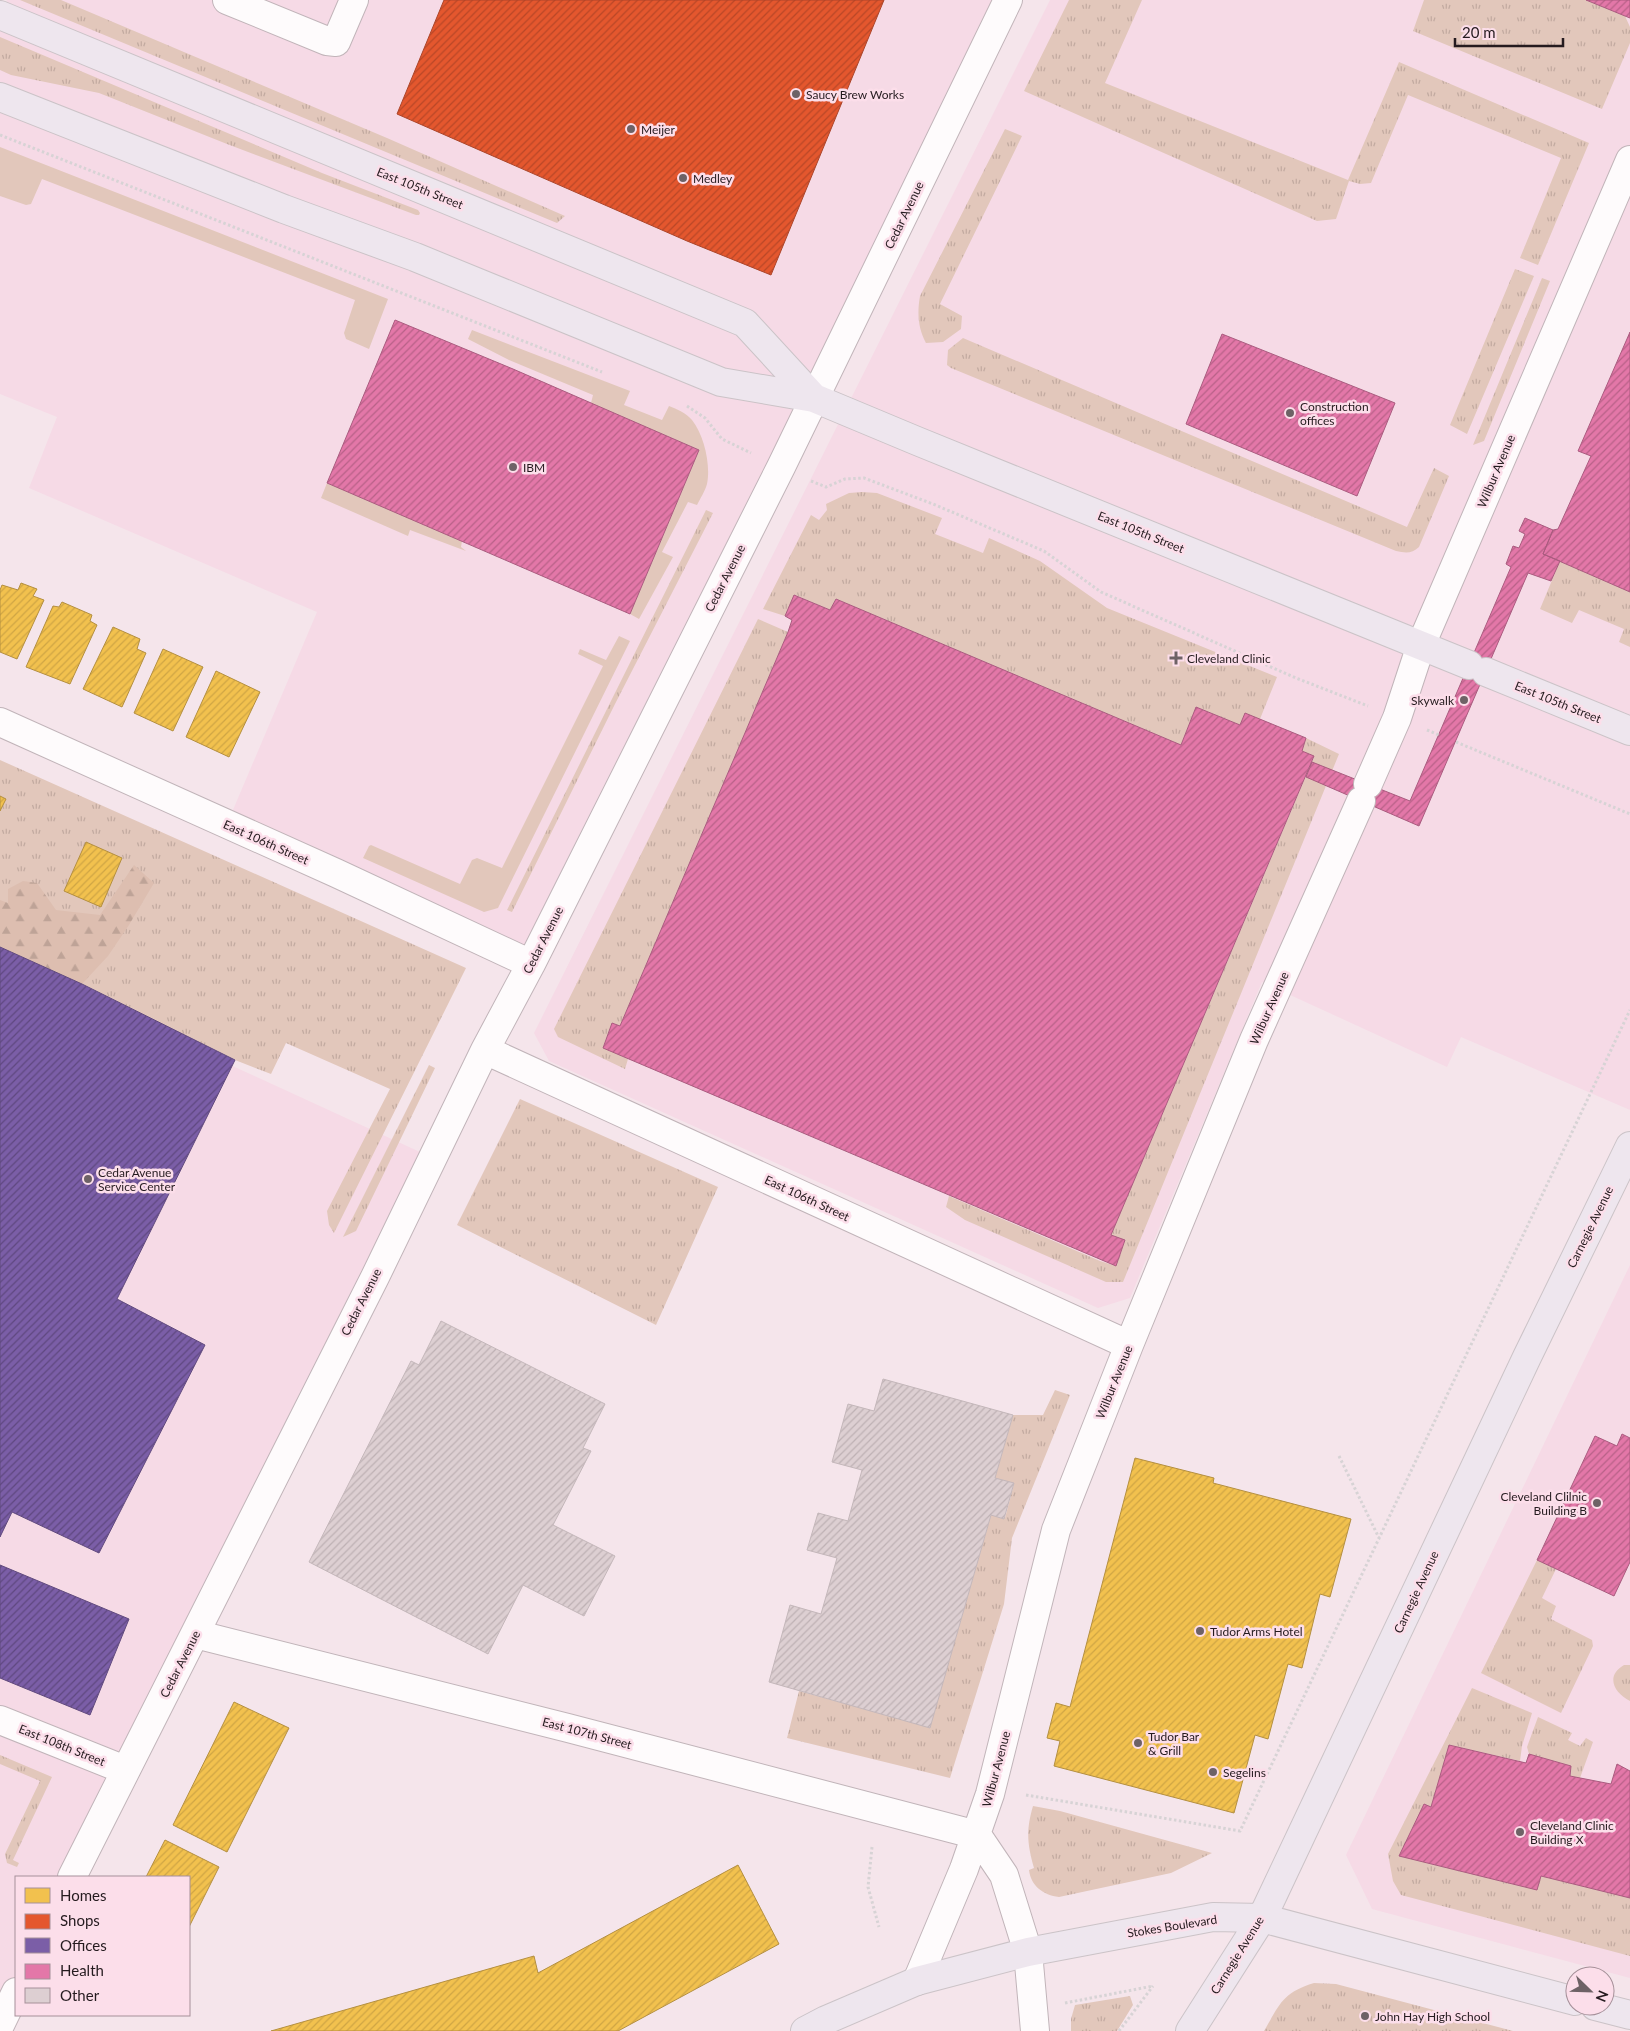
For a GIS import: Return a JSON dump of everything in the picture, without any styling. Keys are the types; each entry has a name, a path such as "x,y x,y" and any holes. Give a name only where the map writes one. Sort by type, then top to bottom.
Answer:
{"main road":[{"name":"East 105th Street","path":"0,15 745,323 814,398"},
{"name":"East 105th Street","path":"0,96 284,209 415,257 721,382 814,398 1630,731"},
{"name":"Carnegie Avenue","path":"1190,2031 1262,1918 1527,1357 1630,1146"},
{"name":"Stokes Boulevard","path":"805,2031 917,1981 1028,1952 1213,1917 1262,1918 1565,1998"},
{"path":"1615,2011 1630,2015"}],"street":[{"path":"0,15 7,0"},
{"path":"227,0 328,42 336,42 354,0"},
{"name":"Cedar Avenue","path":"72,1876 390,1245 485,1050 531,964 814,398 1008,0"},
{"name":"Wilbur Avenue","path":"917,1981 977,1835 990,1794 1056,1530 1129,1345 1254,1040 1397,718 1421,645 1630,160"},
{"name":"East 106th Street","path":"0,722 327,869 531,964"},
{"name":"East 106th Street","path":"485,1050 1129,1345"},
{"name":"East 107th Street","path":"195,1634 568,1728 977,1835"},
{"name":"East 108th Street","path":"0,1720 125,1770"},
{"path":"977,1835 1004,1875 1028,1952 1035,2031"},
{"path":"0,2025 15,1994"}],"path":[{"path":"0,135 608,374"},
{"path":"681,402 705,418 722,439"},
{"path":"818,484 826,487 845,479 864,478 933,504 1044,550 1101,592 1135,608 1296,678 1369,706"},
{"path":"1421,727 1439,735"},
{"path":"1456,742 1630,814"},
{"path":"1026,1795 1240,1830 1630,1010"},
{"path":"1339,1456 1379,1538"},
{"path":"872,1847 868,1887 879,1927"},
{"path":"1060,2004 1153,1986 1119,2031"}],"shaded area":[{"path":"7,0 1008,0 531,964 227,824 317,612 29,488 57,417 0,394 0,15"},
{"name":"Cleveland Clinic","path":"1050,0 1630,0 1630,1110 1461,1037 1447,1067 1262,982 1130,1298 1098,1308 549,1061 534,1033"},
{"path":"0,959 433,1158 73,1876 15,1876 15,1994 0,2025"},
{"path":"1630,1265 1630,1978 1615,1974 1615,1966 1585,1966 1372,1909 1346,1855"}],"green space":[{"path":"20,0 61,0 387,138 565,216 557,223"},
{"path":"1069,0 1142,0 1105,83 1348,180 1399,62 1589,143 1538,265 1520,258 1561,158 1408,95 1371,183 1360,184 1349,181 1336,219 1317,221 1024,91"},
{"path":"1424,0 1586,0 1625,16 1630,27 1630,43 1602,109 1413,31"},
{"path":"0,37 322,173 418,210 420,213 416,215 227,144 99,93 11,75 0,70"},
{"path":"1005,129 1022,136 940,304 962,316 961,329 943,342 926,343 921,332 919,320 920,296"},
{"path":"0,147 388,299 369,349 346,339 344,333 355,300 42,179 31,204 26,205 0,196"},
{"path":"1515,269 1534,276 1467,434 1450,425"},
{"path":"1542,278 1550,281 1484,441 1473,445"},
{"path":"472,330 630,391 624,405 662,420 669,406 687,415 696,426 706,450 707,484 697,505 688,502 662,552 673,557 639,619 630,614 699,450 591,403 593,395 509,360 468,339"},
{"path":"963,338 1407,527 1434,468 1449,476 1419,547 1414,551 1396,551 951,368 947,365 948,350"},
{"path":"327,483 462,541 461,547 466,551 410,530 408,536 321,498"},
{"path":"849,493 877,493 942,518 935,534 983,553 989,538 1040,561 1107,608 1277,677 1260,719 1245,714 1240,725 1196,707 1181,745 836,599 830,610 795,595 785,616 763,609 811,515 819,520 827,510 826,504"},
{"path":"706,510 713,513 615,704 512,912 507,910"},
{"path":"1560,561 1630,592 1630,647 1619,642 1624,629 1579,610 1572,623 1540,609"},
{"path":"758,619 788,632 620,1026 612,1023 603,1047 628,1059 625,1069 558,1037 554,1029"},
{"path":"619,636 630,641 498,908 484,912 363,858 371,845 460,884 472,860 477,858 502,868 603,666 578,654 580,649 606,660"},
{"path":"1306,738 1339,754 1123,1282 1106,1282 965,1220 946,1207 949,1196 1100,1261 1116,1266 1125,1240 1111,1235 1314,757 1302,751"},
{"path":"0,760 466,968 334,1233 329,1225 327,1211 390,1089 286,1043 271,1074 235,1060 82,984 0,947"},
{"path":"134,865 154,883 108,956 82,984 0,947 0,900 8,903 8,889 23,881 37,883 56,910 100,915"},
{"path":"429,1065 435,1068 356,1231 343,1237"},
{"path":"520,1099 718,1187 656,1325 457,1225"},
{"path":"1055,1390 1070,1395 1012,1538 1004,1604 950,1778 787,1738 799,1691 930,1727 991,1515 1005,1518 1014,1484 995,1478 1013,1415 1043,1415"},
{"path":"1537,1560 1556,1569 1542,1598 1556,1606 1551,1619 1592,1640 1593,1646 1561,1713 1481,1673"},
{"path":"1624,1665 1630,1665 1630,1701 1624,1698 1616,1689 1613,1679 1618,1669"},
{"path":"1472,1688 1532,1713 1522,1746 1520,1761 1449,1745 1431,1807 1424,1805 1399,1856 1537,1890 1541,1876 1630,1898 1630,1956 1401,1895 1393,1881 1388,1854"},
{"path":"1538,1717 1572,1733 1568,1740 1580,1746 1586,1738 1593,1742 1580,1778 1570,1776 1571,1766 1529,1754 1527,1747"},
{"path":"0,1755 52,1777 13,1860 19,1863 17,1867 7,1863 5,1854 40,1781 0,1764"},
{"path":"1033,1806 1060,1811 1212,1853 1171,1873 1059,1897 1053,1896 1039,1889 1030,1876 1029,1870 1034,1868 1028,1830"},
{"name":"John Hay High School","path":"1314,1983 1336,1984 1513,2031 1264,2031 1278,2007 1288,1995"},
{"path":"1130,1996 1133,2005 1117,2031 1071,2031 1071,2019 1075,2005"}],"building: Homes":[{"name":"Meijer","path":"464,0 594,0 591,7 699,52 720,0 854,0 752,248 419,107"},
{"path":"21,583 37,589 33,596 44,600 17,659 0,652 0,590 2,585 18,590"},
{"path":"62,602 92,615 90,621 97,625 70,684 26,667 53,606 59,607"},
{"path":"113,627 140,639 137,649 146,653 122,707 83,689"},
{"path":"163,649 203,667 173,731 134,713"},
{"path":"216,671 260,692 229,757 186,737"},
{"path":"0,796 6,799 0,811"},
{"path":"86,842 122,858 101,907 64,891"},
{"name":"Tudor Arms Hotel","path":"1135,1458 1214,1478 1213,1483 1351,1519 1330,1597 1320,1594 1302,1668 1288,1664 1268,1739 1255,1735 1234,1813 1054,1766 1060,1741 1047,1738 1056,1703 1070,1707"},
{"path":"234,1702 289,1728 227,1852 173,1825"},
{"path":"165,1840 219,1867 190,1925 190,1876 147,1876"},
{"path":"738,1865 779,1944 618,2031 271,2031 534,1956 538,1973"}],"building: Shops":[{"name":"Meijer","path":"444,0 884,0 771,275 687,241 397,114"}],"building: Offices":[{"name":"Cedar Avenue Service Center","path":"0,947 82,984 235,1060 117,1299 205,1345 99,1553 12,1512 0,1537"},
{"path":"0,1565 129,1619 90,1715 0,1678"}],"building: Health":[{"path":"1586,0 1630,0 1630,18 1625,16"},
{"name":"IBM","path":"395,320 699,450 630,614 327,483"},
{"path":"1630,332 1630,592 1543,554 1553,530 1558,529 1591,456 1578,451"},
{"name":"Construction offices","path":"1222,334 1395,403 1357,496 1186,424"},
{"name":"Skywalk","path":"1525,518 1553,530 1543,554 1560,561 1551,581 1528,573 1419,826 1306,777 1312,762 1410,801 1511,567 1506,564 1513,546 1519,548 1525,534 1519,531"},
{"path":"794,595 830,610 836,599 1181,745 1196,707 1240,725 1245,713 1306,738 1302,751 1314,756 1111,1235 1125,1240 1116,1266 603,1048 612,1023 620,1026 788,632 792,620 785,616"},
{"name":"Cleveland Clilnic Building B","path":"1622,1434 1630,1438 1630,1562 1614,1596 1537,1560 1595,1436 1617,1446"},
{"name":"Cleveland Clinic Building X","path":"1449,1745 1526,1763 1529,1754 1571,1766 1570,1776 1611,1784 1617,1764 1630,1771 1630,1898 1541,1876 1537,1890 1399,1856 1424,1804 1431,1807"}],"building: Other":[{"path":"441,1321 605,1404 583,1448 591,1451 553,1525 615,1556 584,1616 523,1585 488,1654 309,1562 411,1361 419,1365"},
{"path":"883,1379 1013,1415 995,1478 1014,1483 1004,1519 991,1515 930,1728 769,1682 790,1605 821,1614 837,1558 807,1550 818,1513 848,1521 862,1470 832,1462 848,1404 874,1411"}],"place":[{"name":"Saucy Brew Works","path":"796,94"},
{"name":"Meijer","path":"631,129"},
{"name":"Medley","path":"683,178"},
{"name":"Construction offices","path":"1290,413"},
{"name":"IBM","path":"513,467"},
{"name":"Cleveland Clinic","path":"1176,658"},
{"name":"Skywalk","path":"1464,700"},
{"name":"Cedar Avenue Service Center","path":"88,1179"},
{"name":"Cleveland Clilnic Building B","path":"1597,1503"},
{"name":"Tudor Arms Hotel","path":"1200,1631"},
{"name":"Tudor Bar & Grill","path":"1138,1743"},
{"name":"Segelins","path":"1213,1772"},
{"name":"Cleveland Clinic Building X","path":"1520,1832"},
{"name":"John Hay High School","path":"1365,2016"}]}
